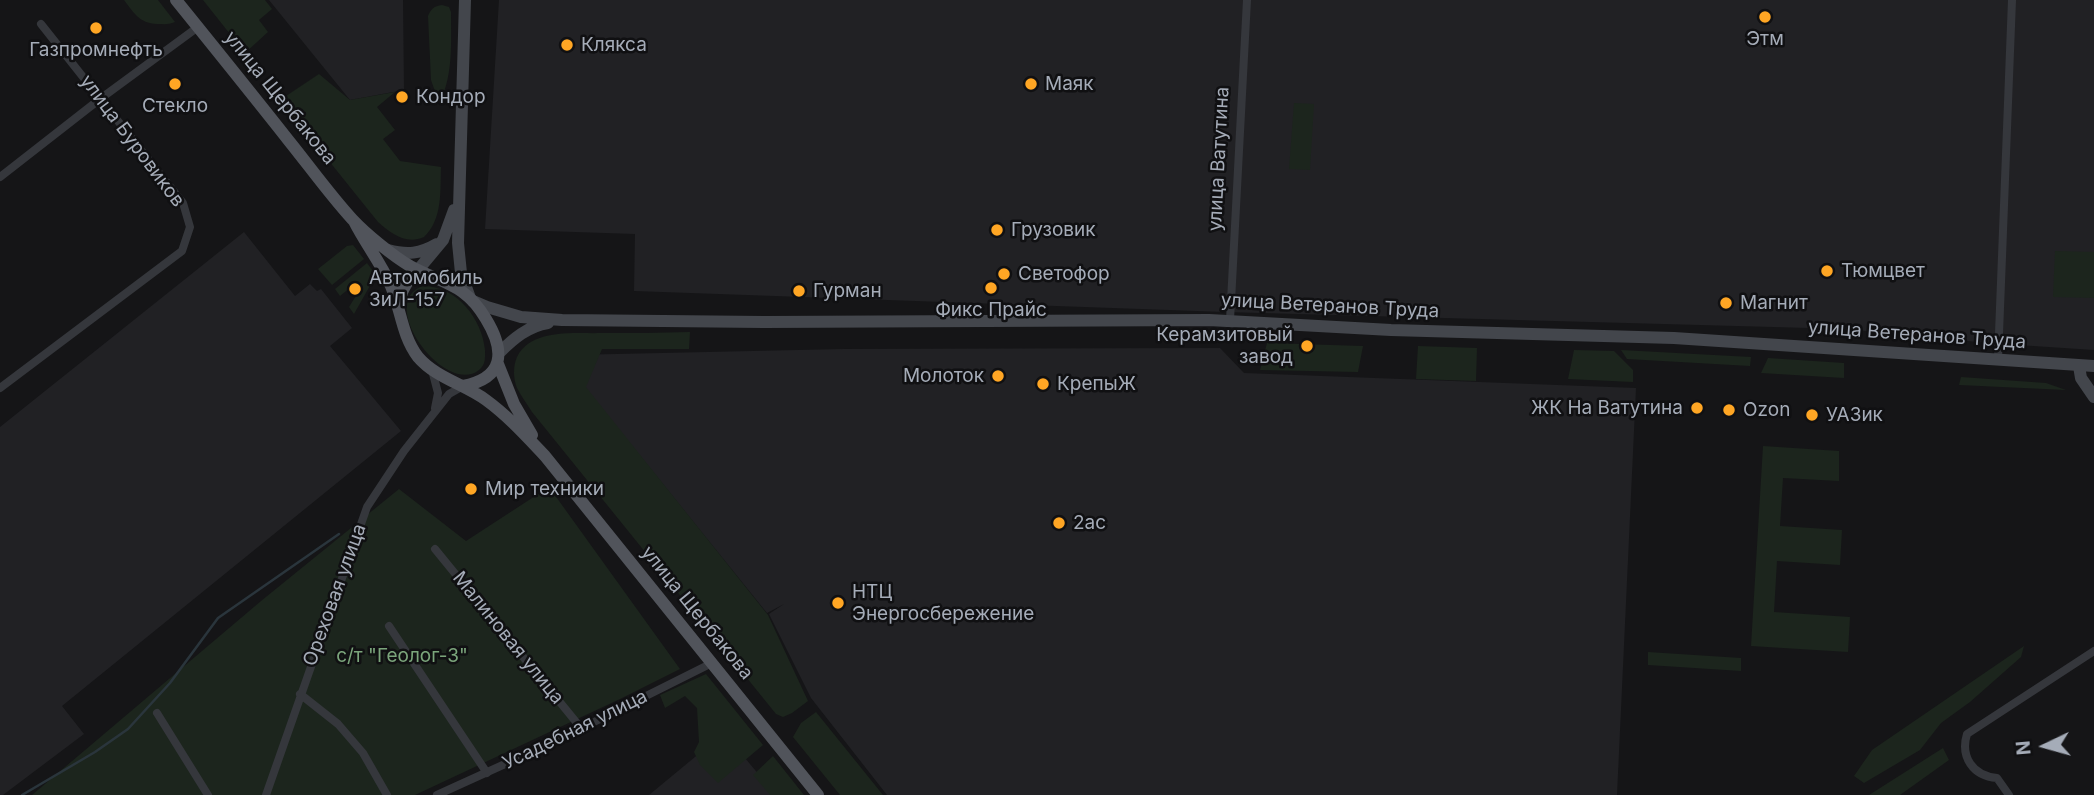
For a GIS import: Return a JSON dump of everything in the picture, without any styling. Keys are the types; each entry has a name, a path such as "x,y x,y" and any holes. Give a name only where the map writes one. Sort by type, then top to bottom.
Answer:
{"main road":[{"name":"улица Щербакова","path":"176,0 354,221"},
{"path":"465,0 458,189 461,273 472,299 487,320 514,404 545,456"},
{"path":"399,311 403,287 443,240 454,212 458,189"},
{"path":"354,221 418,271 448,283 486,307 521,317 562,320"},
{"path":"354,221 391,287 408,342 419,358 447,380 463,386 502,413 545,456"},
{"path":"388,250 402,254 416,253 428,250 443,240"},
{"path":"463,386 483,380 492,373 513,339 525,331 541,324 562,320"},
{"name":"улица Ветеранов Труда","path":"562,320 1230,320 1391,330 1650,337 2094,366"},
{"path":"2079,366 2081,378 2094,397"},
{"name":"улица Щербакова","path":"545,456 818,795"}],"street":[{"name":"улица Ватутина","path":"1230,320 1247,0"},
{"path":"1998,359 2012,0"},
{"name":"улица Буровиков","path":"0,388 182,251 190,227 183,203 41,24"},
{"path":"0,177 198,27"},
{"path":"432,370 439,393 435,411"},
{"name":"Ореховая улица","path":"266,795 367,507 404,451 435,411 449,394 463,386"},
{"name":"Малиновая улица","path":"435,549 581,728"},
{"path":"388,626 487,772"},
{"path":"2009,795 1997,778 1985,776 1970,764 1965,746 1967,734 2094,651"},
{"name":"Усадебная улица","path":"437,795 712,663"},
{"path":"300,694 338,724 363,753 387,795"},
{"path":"157,713 208,795"}],"shaded area":[{"path":"269,0 403,0 404,90 350,100"},
{"path":"499,0 2094,0 2094,350 1846,329 1225,312 634,291 635,234 485,229"},
{"path":"244,232 295,296 310,284 317,291 321,289 352,328 330,346 401,431 62,706 84,734 0,795 0,427"},
{"path":"1220,348 1244,373 1636,388 1617,795 887,795 811,698 769,614 784,604 767,613 565,363 571,355 843,349"},
{"path":"724,733 776,795 649,795"}],"green space":[{"path":"124,0 158,0 175,22 146,22"},
{"path":"203,0 265,0 272,9 259,20 268,32 245,53"},
{"path":"442,5 449,7 451,12 451,54 443,95 437,97 431,80 428,16 433,8"},
{"path":"319,74 350,100 395,92 377,107 395,130 383,139 400,161 441,167 435,222 424,237 405,239 378,222 280,100"},
{"path":"1294,103 1314,104 1310,170 1289,169"},
{"path":"353,245 364,259 332,285 318,269 347,246"},
{"path":"2055,251 2094,252 2094,298 2053,297"},
{"path":"367,263 376,275 354,314 349,307 362,286 357,282 340,296 335,289"},
{"path":"423,286 435,287 457,298 473,316 483,338 485,350 484,363 479,370 465,375 449,371 434,360 420,344 411,327 407,310 410,295"},
{"path":"690,332 689,349 602,349 586,387 768,615 808,701 783,717 776,714 532,412 520,394 514,376 517,357 524,348 533,341 555,334"},
{"path":"1267,343 1363,346 1358,372 1260,370"},
{"path":"1418,346 1477,348 1476,381 1416,379"},
{"path":"1574,350 1614,351 1633,370 1633,382 1568,379"},
{"path":"1621,350 1751,357 1750,366 1627,359"},
{"path":"1768,358 1844,363 1844,378 1761,373"},
{"path":"1961,377 2046,383 2066,390 1959,385"},
{"path":"1763,446 1839,451 1839,481 1783,478 1780,526 1842,530 1840,565 1777,561 1774,612 1850,617 1848,652 1751,646"},
{"name":"с/т \"Геолог-3\"","path":"549,487 680,669 415,795 32,795 261,601 399,489 466,541"},
{"path":"2024,646 2021,657 1970,702 1941,723 1920,750 1864,783 1854,776 1872,750"},
{"path":"1648,652 1741,658 1741,671 1648,665"},
{"path":"706,674 763,745 718,783 700,765 694,752 699,742 697,708 685,696 665,708 660,695"},
{"path":"816,712 883,795 840,795 793,737 801,723"},
{"path":"1943,748 1949,760 1900,795 1869,795"},
{"path":"773,756 804,795 770,795 753,775"}],"waterway":[{"path":"22,795 128,729 170,683 218,618 339,534"}],"place":[{"name":"Этм","path":"1765,17"},
{"name":"Газпромнефть","path":"96,28"},
{"name":"Клякса","path":"567,45"},
{"name":"Стекло","path":"175,84"},
{"name":"Маяк","path":"1031,84"},
{"name":"Кондор","path":"402,97"},
{"name":"Грузовик","path":"997,230"},
{"name":"Тюмцвет","path":"1827,271"},
{"name":"Светофор","path":"1004,274"},
{"name":"Фикс Прайс","path":"991,288"},
{"name":"Автомобиль ЗиЛ-157","path":"355,289"},
{"name":"Гурман","path":"799,291"},
{"name":"Магнит","path":"1726,303"},
{"name":"Керамзитовый завод","path":"1307,346"},
{"name":"Молоток","path":"998,376"},
{"name":"КрепыЖ","path":"1043,384"},
{"name":"ЖК На Ватутина","path":"1697,408"},
{"name":"Ozon","path":"1729,410"},
{"name":"УАЗик","path":"1812,415"},
{"name":"Мир техники","path":"471,489"},
{"name":"2ас","path":"1059,523"},
{"name":"НТЦ Энергосбережение","path":"838,603"}]}
